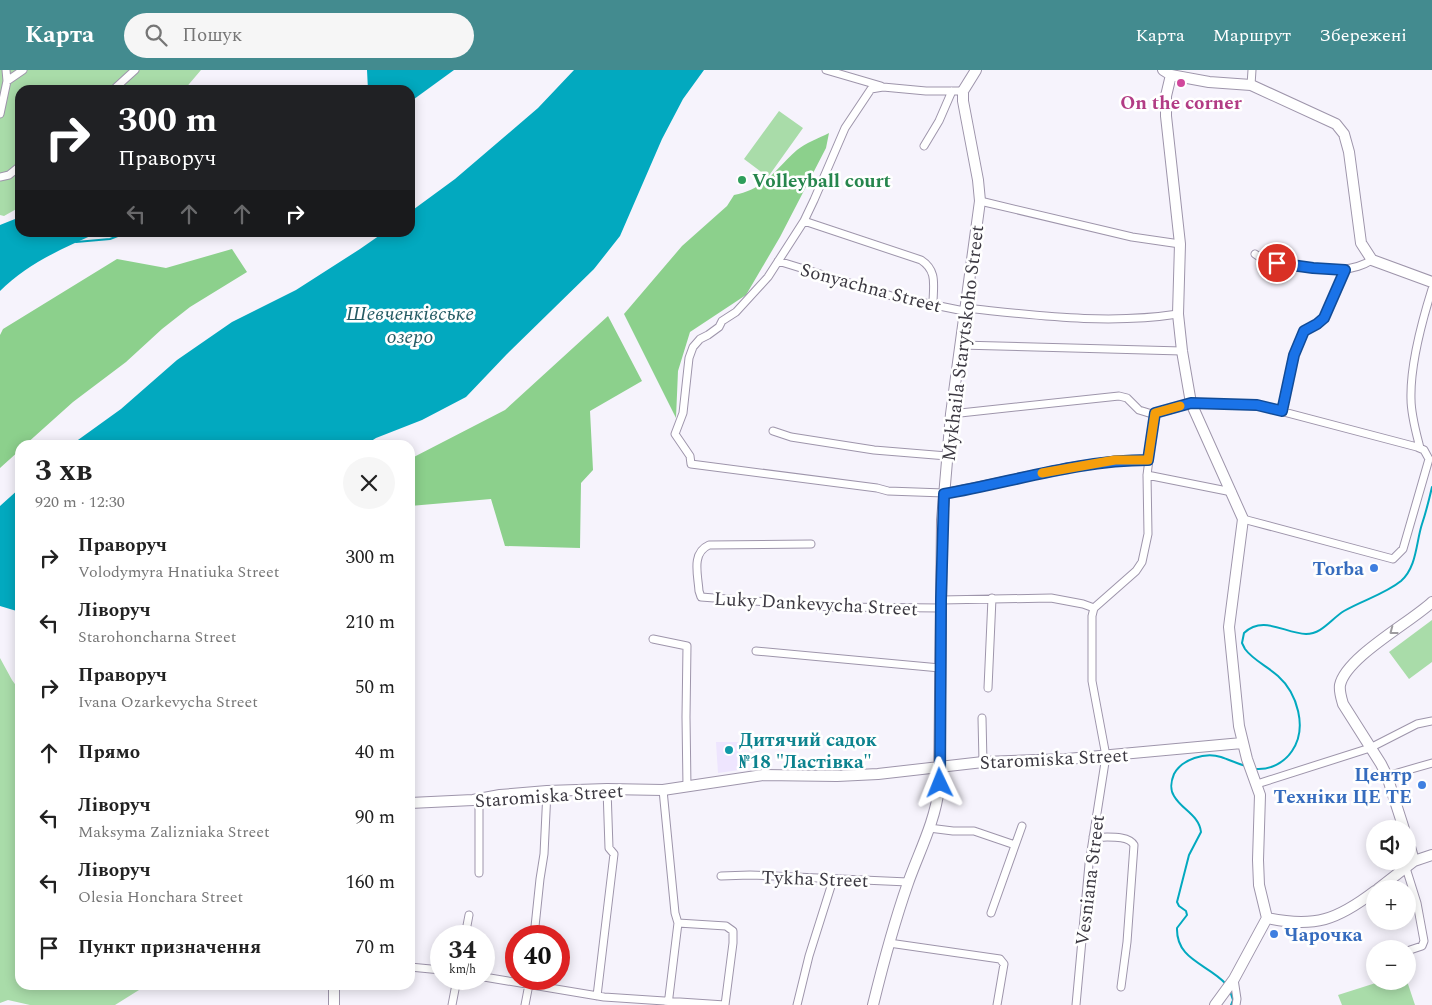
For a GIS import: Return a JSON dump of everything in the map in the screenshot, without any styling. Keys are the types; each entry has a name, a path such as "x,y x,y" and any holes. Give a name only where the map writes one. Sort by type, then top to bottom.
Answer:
{"street":[{"path":"0,114 7,81 6,70"},
{"path":"7,81 23,70"},
{"path":"118,85 135,70"},
{"path":"826,70 884,87 926,91 957,91"},
{"path":"924,146 957,91 976,70"},
{"path":"1251,85 1252,70"},
{"path":"1215,1005 1234,979 1267,918 1259,885 1260,795 1242,743 1229,627 1243,519 1191,403 1182,351 1178,314 1180,244 1166,116 1167,72 1209,82 1251,85 1336,124 1344,134 1349,152 1361,243 1372,260 1432,282"},
{"path":"884,87 871,89 844,128 804,221 768,277 736,312 722,321 719,327 700,339 693,347 689,358 683,413 675,434 690,456 691,464 888,491 944,494 1068,467 1115,460 1148,460"},
{"name":"Mykhaila Starytskoho Street","path":"874,1005 889,943 939,794 944,494 951,414 980,201 978,180 963,107 957,91"},
{"path":"0,177 9,175 15,170"},
{"path":"980,201 1125,235 1180,244"},
{"path":"804,221 921,260 929,265 933,272 933,304"},
{"path":"1255,254 1265,260 1277,263 1345,270 1372,260"},
{"name":"Sonyachna Street","path":"778,261 895,298 964,310 1130,320 1178,314"},
{"path":"1282,411 1294,355 1304,331 1324,318 1345,270"},
{"path":"1420,448 1412,412 1412,379 1423,318 1432,289"},
{"path":"960,345 1182,351"},
{"path":"951,414 1119,396 1126,398 1139,410 1149,413 1191,403 1257,405 1420,448 1425,451 1429,459 1403,549 1393,559 1243,519"},
{"path":"1094,608 1136,571 1142,562 1148,534 1147,475 1155,413"},
{"path":"773,431 791,438 947,456"},
{"path":"1147,475 1232,492"},
{"name":"Luky Dankevycha Street","path":"811,544 709,545 700,550 697,557 699,591 702,596 831,607 941,604 992,598 1051,598 1094,608"},
{"path":"988,688 992,598"},
{"path":"1401,820 1387,776 1343,704 1340,684 1347,670 1360,658 1432,602"},
{"name":"Vesniana Street","path":"1076,1005 1088,864 1106,756 1092,681 1091,623 1094,608"},
{"path":"653,639 687,646 688,788"},
{"path":"756,651 940,668"},
{"path":"982,718 983,762"},
{"path":"1257,784 1370,748 1417,724 1432,721"},
{"name":"Staromiska Street","path":"415,803 479,800 500,795 548,791 663,790 688,788 763,775 837,776 878,774 983,762 1067,759 1242,743"},
{"path":"1387,776 1432,763"},
{"path":"596,996 614,854 609,848 608,789"},
{"path":"663,790 675,913 678,923 668,1003"},
{"path":"535,925 545,848 548,791"},
{"path":"479,800 479,873"},
{"path":"991,913 1022,826"},
{"path":"929,828 972,831 1015,845"},
{"path":"1093,837 1124,838 1132,841 1134,845 1127,942 1121,987"},
{"path":"1416,862 1432,855"},
{"path":"1390,880 1403,870"},
{"path":"1411,870 1424,941 1422,946 1416,948"},
{"name":"Tykha Street","path":"721,876 776,876 908,882"},
{"path":"797,1005 809,956 833,880"},
{"path":"1267,918 1281,921 1308,922 1329,919 1345,912 1366,897"},
{"path":"467,925 469,915"},
{"path":"567,990 596,996 668,1003 725,1005 733,943 732,930 726,926 678,923"},
{"path":"889,943 1000,959 1004,964 997,1005"},
{"path":"415,967 430,969"},
{"path":"1234,979 1236,1005"},
{"path":"334,990 334,1005"},
{"path":"452,1005 455,990"},
{"path":"525,1005 528,990"}],"shaded area":[{"path":"716,742 738,742 739,770 718,773"}],"green space":[{"path":"0,70 201,70 188,85 15,85 15,210 4,216 0,215"},
{"path":"779,111 803,128 768,177 744,159"},
{"path":"829,133 826,148 780,237 746,295 690,332 678,371 676,418 624,314 682,246 727,206 734,195 745,192 762,183 797,150"},
{"path":"232,249 247,272 190,307 162,329 126,362 73,402 31,440 15,440 15,454 0,468 0,335 3,329 117,259 166,268"},
{"path":"608,316 642,381 590,411 593,470 581,483 580,548 505,546 491,499 415,506 415,456 505,410"},
{"path":"1432,620 1432,662 1409,679 1389,652"},
{"path":"0,658 15,684 15,990 139,990 115,1005 30,1005 8,1000 0,1003"},
{"path":"1366,986 1366,990 1410,990 1415,1005 1342,1005 1338,995"}],"water":[{"path":"367,70 454,70 415,98 415,85 368,85"},
{"name":"Шевченківське озеро","path":"574,70 704,70 683,99 662,139 620,236 594,269 466,397 422,420 373,440 78,440 121,409 177,360 232,322 296,290 377,237 415,237 415,208 455,179 538,108"},
{"path":"15,219 15,237 88,237 34,265 0,291 0,225"},
{"path":"15,492 15,610 0,606 0,506"}],"waterway":[{"path":"76,242 115,237"},
{"path":"1256,769 1271,767 1289,755 1297,742 1300,722 1295,701 1285,683 1245,649 1242,643 1244,633 1259,625 1274,626 1306,634 1317,632 1344,611 1388,590 1401,581 1413,562 1432,487"},
{"path":"1226,984 1187,955 1178,939 1177,928 1187,915 1186,911 1177,902 1189,855 1201,832 1197,821 1174,796 1172,782 1174,774 1182,764 1201,756 1221,757 1246,766"},
{"path":"1230,991 1233,1000 1231,1005"}],"slow traffic":[{"path":"1042,473 1115,460 1148,460 1155,413 1180,406"}],"place":[{"name":"On the corner","path":"1181,83"},
{"name":"Volleyball court","path":"742,180"},
{"name":"Torba","path":"1374,568"},
{"name":"Дитячий садок №18 \"Ластівка\"","path":"729,750"},
{"name":"Центр Техніки ЦЕ ТЕ","path":"1422,785"},
{"name":"Чарочка","path":"1274,934"}],"route":[{"path":"940,783 938,761 944,494 1068,467 1115,460 1148,460 1155,413 1191,403 1246,404 1282,411 1294,355 1304,331 1324,318 1345,270 1277,263"}]}
